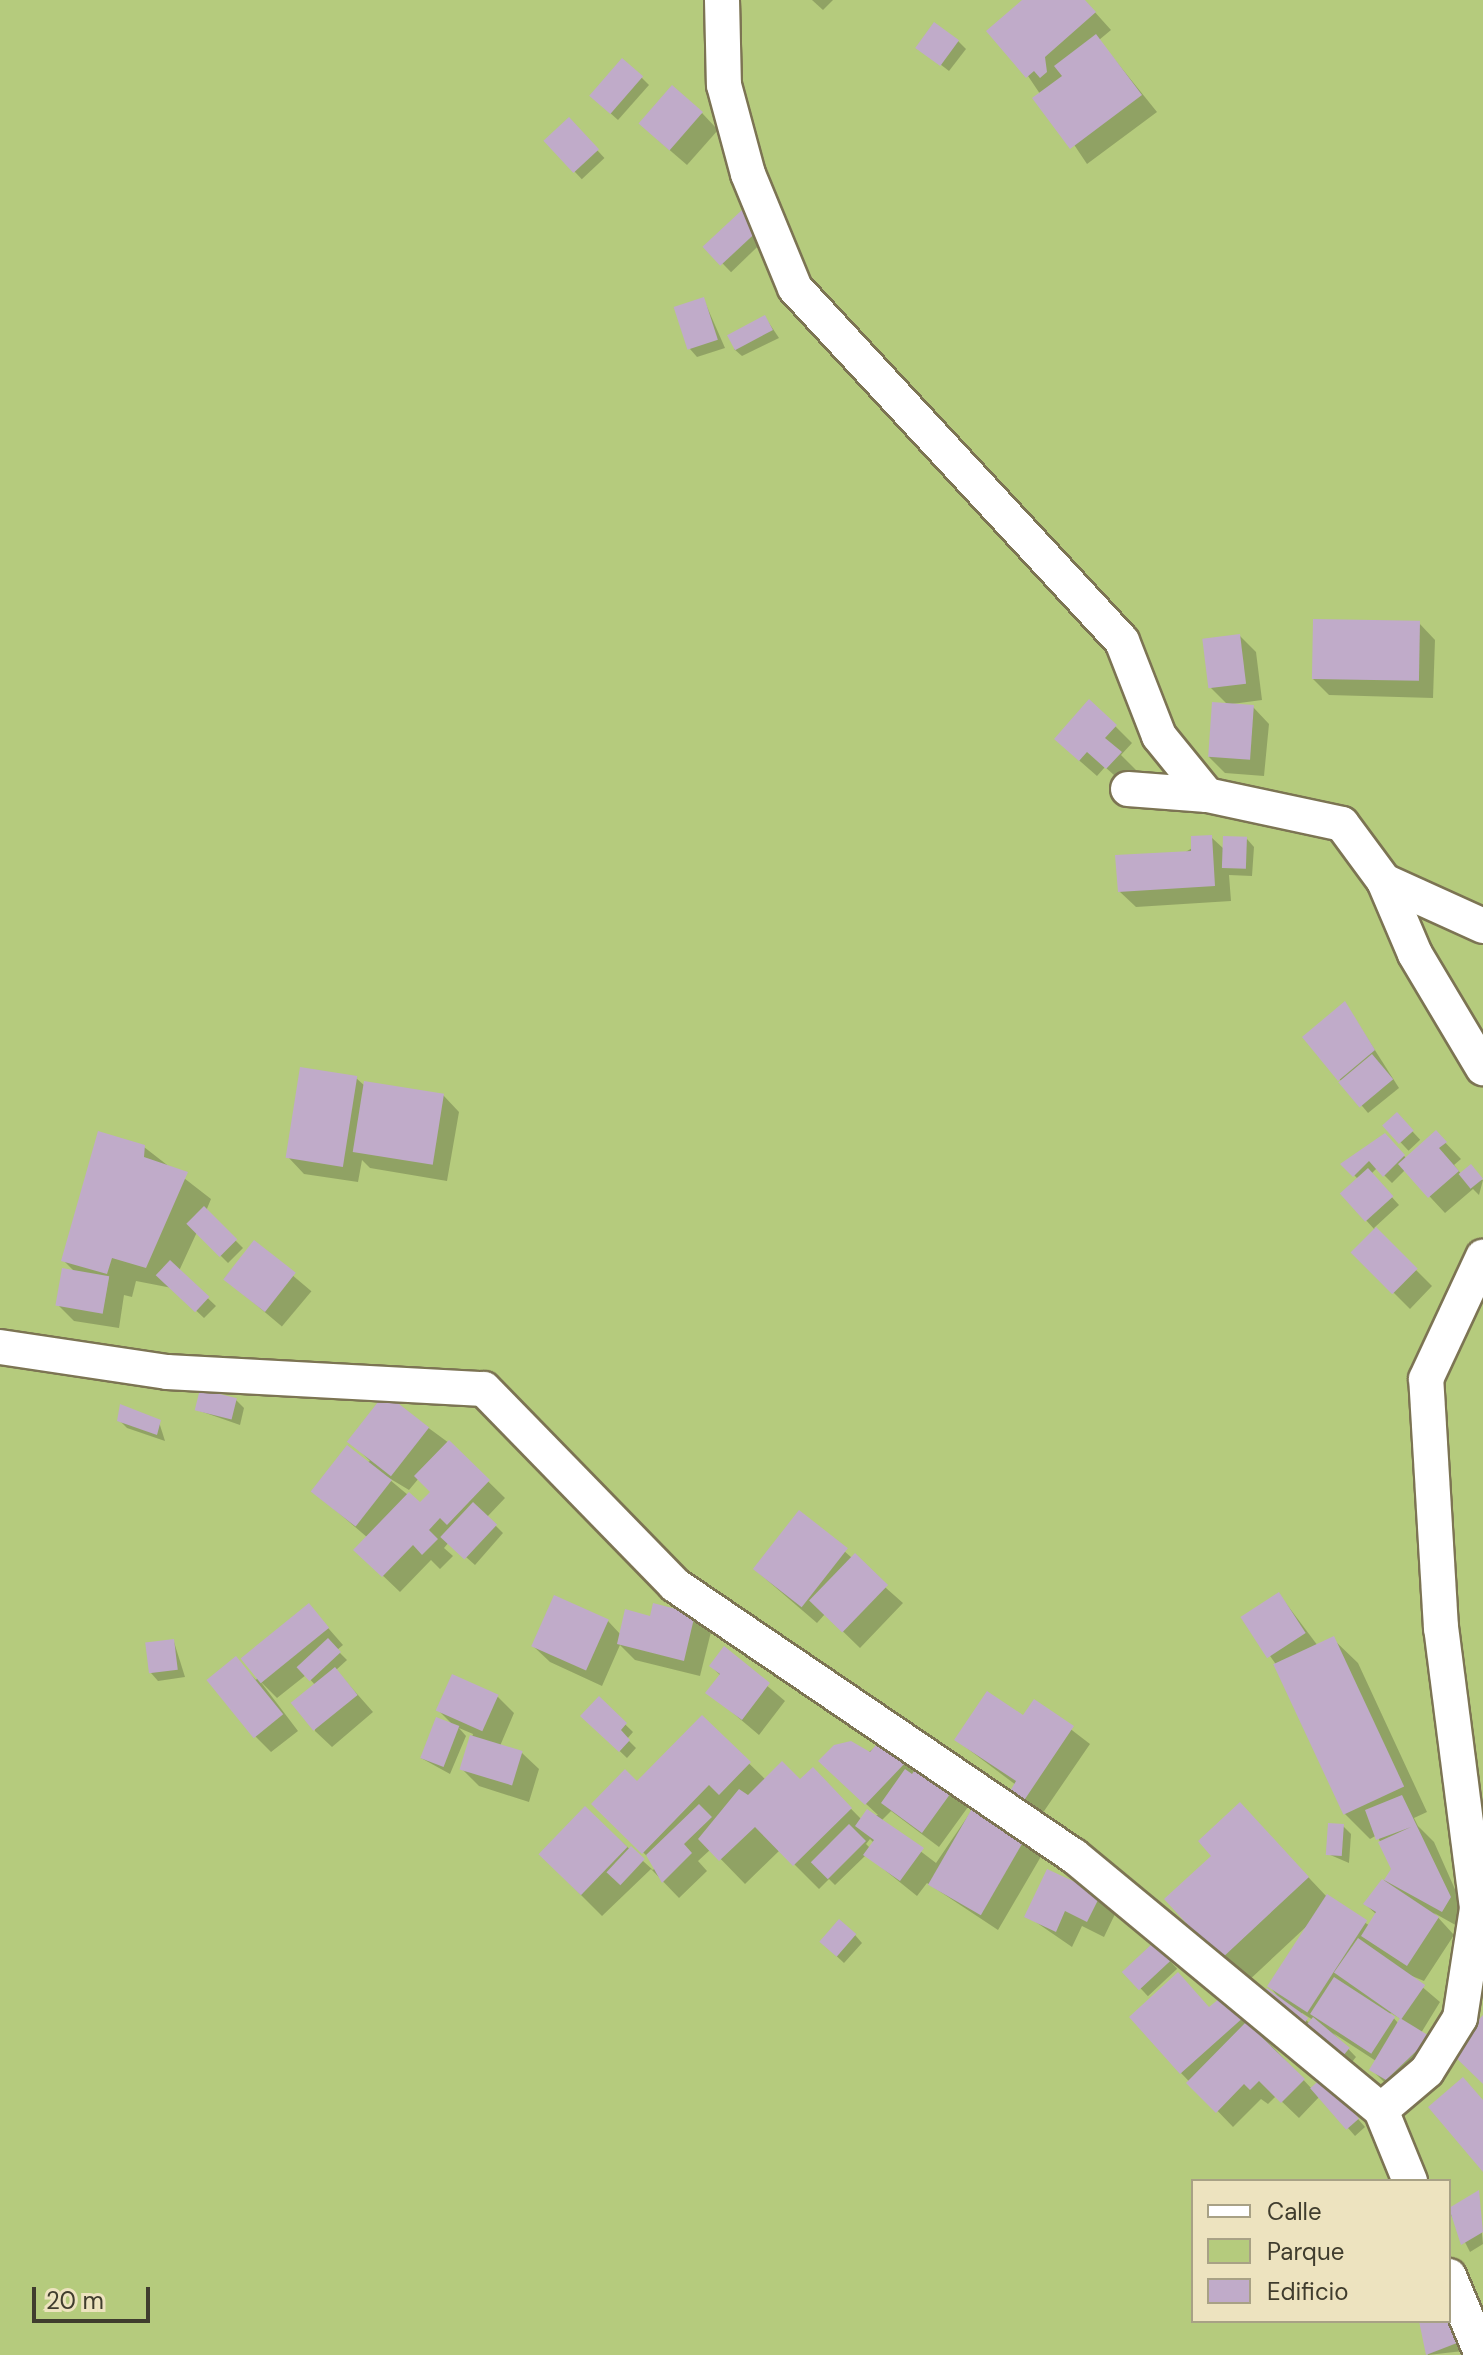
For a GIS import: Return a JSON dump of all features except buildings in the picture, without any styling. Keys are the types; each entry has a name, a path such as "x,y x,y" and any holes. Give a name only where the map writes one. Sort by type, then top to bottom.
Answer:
{"street":[{"path":"722,0 724,85 748,174 795,288 1122,641 1159,736 1207,795"},
{"path":"1128,789 1207,795 1342,824 1384,881 1415,954 1483,1068"},
{"path":"1384,881 1483,926"},
{"path":"1381,2110 1427,2071 1460,2018 1477,1908 1441,1628 1426,1379 1483,1257"},
{"path":"0,1347 167,1372 484,1389 675,1585 1074,1856 1381,2110 1409,2179"},
{"path":"1451,2281 1482,2355"}],"green space":[{"path":"0,0 1483,0 1483,2355 0,2355"}]}
